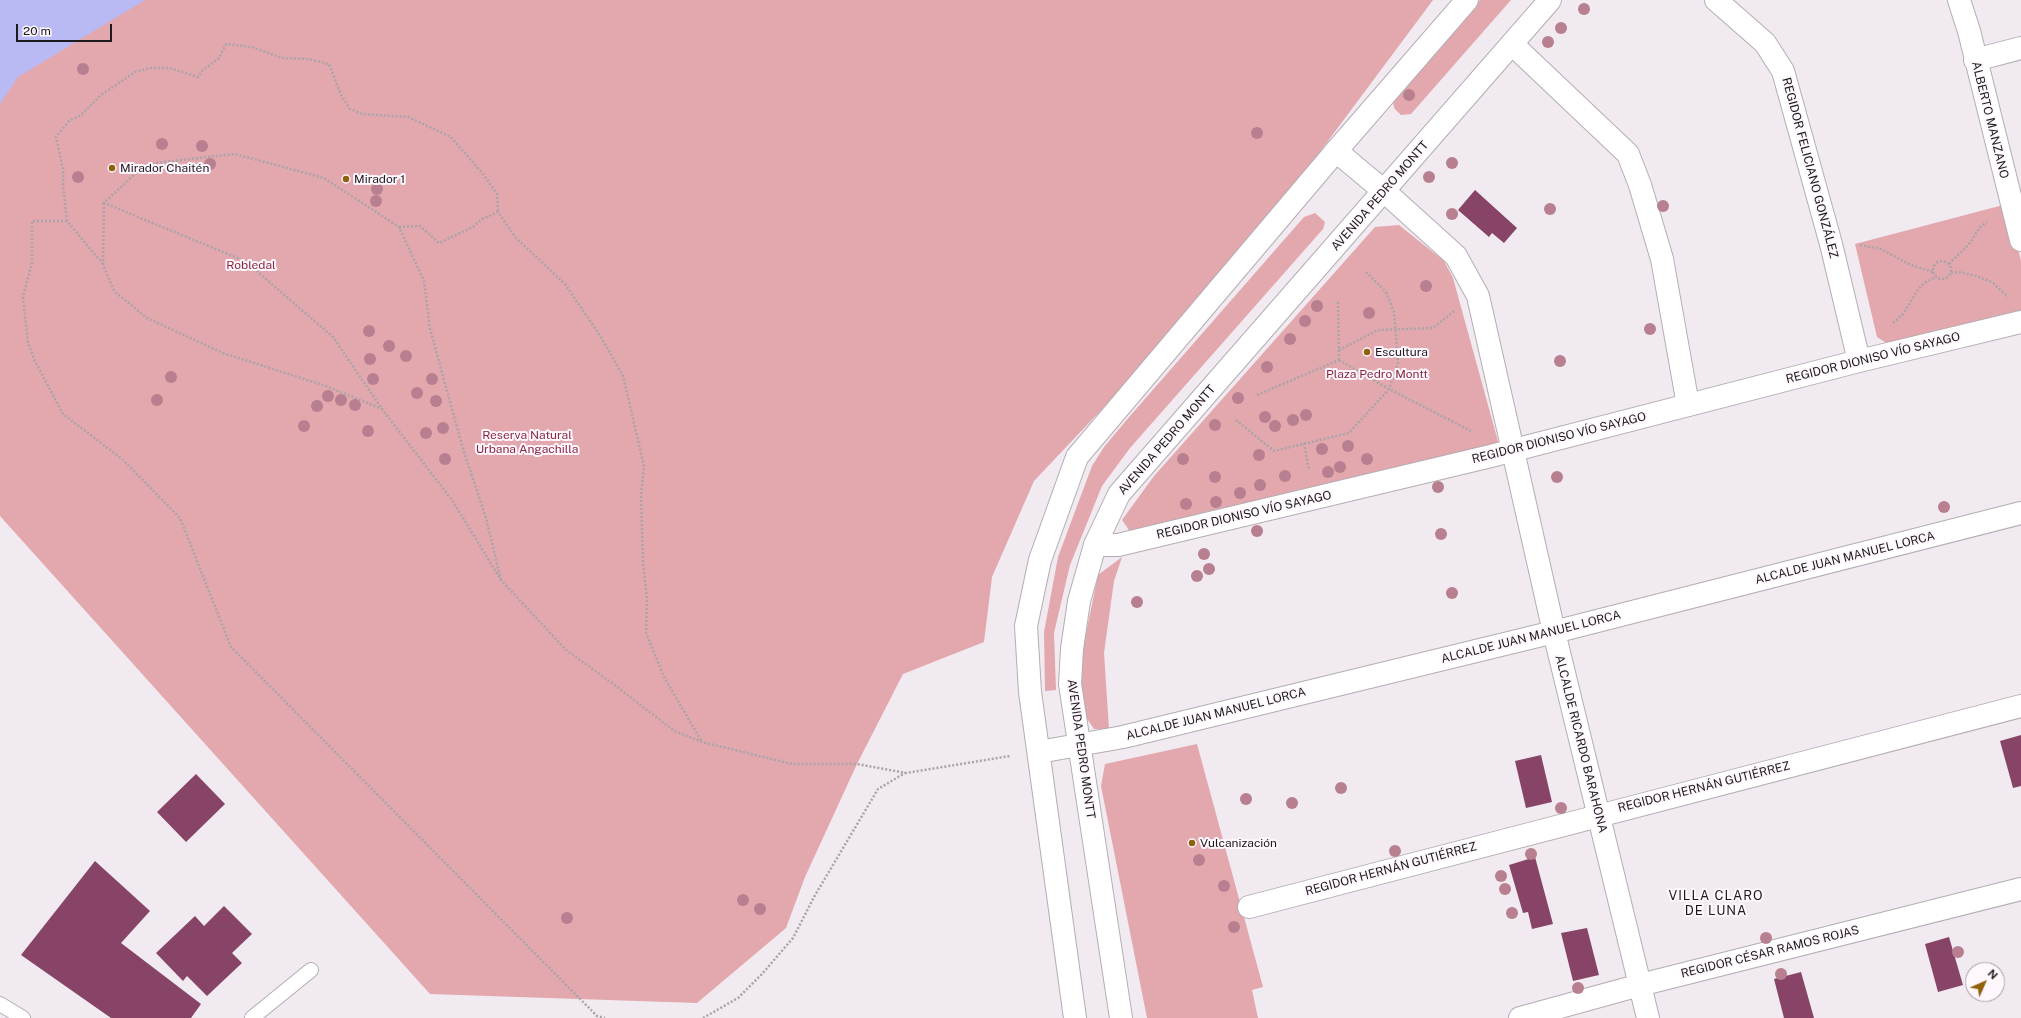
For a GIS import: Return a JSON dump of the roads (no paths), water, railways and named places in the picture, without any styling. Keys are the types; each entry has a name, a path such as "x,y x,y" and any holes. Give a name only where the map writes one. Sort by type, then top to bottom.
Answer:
{"street":[{"path":"1075,1018 1030,692 1026,626 1040,560 1077,457 1336,151 1467,0"},
{"name":"AVENIDA PEDRO MONTT","path":"1122,1018 1070,684 1072,649 1079,601 1095,544 1119,494 1550,0"},
{"name":"REGIDOR FELICIANO GONZÁLEZ","path":"1716,0 1765,43 1783,71 1831,244 1857,352"},
{"name":"ALBERTO MANZANO","path":"1959,0 1969,31 2021,240"},
{"path":"1512,44 1628,154 1640,185 1662,258 1688,405"},
{"path":"1975,60 2021,48"},
{"name":"ALCALDE RICARDO BARAHONA","path":"1336,151 1384,191 1456,256 1478,296 1554,632 1648,1018"},
{"name":"REGIDOR DIONISO VÍO SAYAGO","path":"1095,544 1118,545 1514,450 1688,405 1857,352 2020,322"},
{"name":"ALCALDE JUAN MANUEL LORCA","path":"1039,752 1078,743 1123,737 1554,632 2021,513"},
{"name":"REGIDOR HERNÁN GUTIÉRREZ","path":"1249,907 2021,706"},
{"name":"REGIDOR CÉSAR RAMOS ROJAS","path":"1520,1018 1640,985 2021,889"}],"lane":[{"path":"252,1018 311,970"},
{"path":"0,1004 23,1018"}],"water":[{"path":"0,0 145,0 18,77 0,104"}],"place":[{"name":"Mirador Chaitén","path":"112,168"},
{"name":"Mirador 1","path":"346,179"},
{"name":"Escultura","path":"1367,352"},
{"name":"Vulcanización","path":"1192,843"}],"district":[{"name":"VILLA CLARO DE LUNA","path":"1716,904"}],"park label":[{"name":"Robledal","path":"251,265"},
{"name":"Plaza Pedro Montt","path":"1377,374"},
{"name":"Reserva Natural Urbana Angachilla","path":"527,442"}]}
